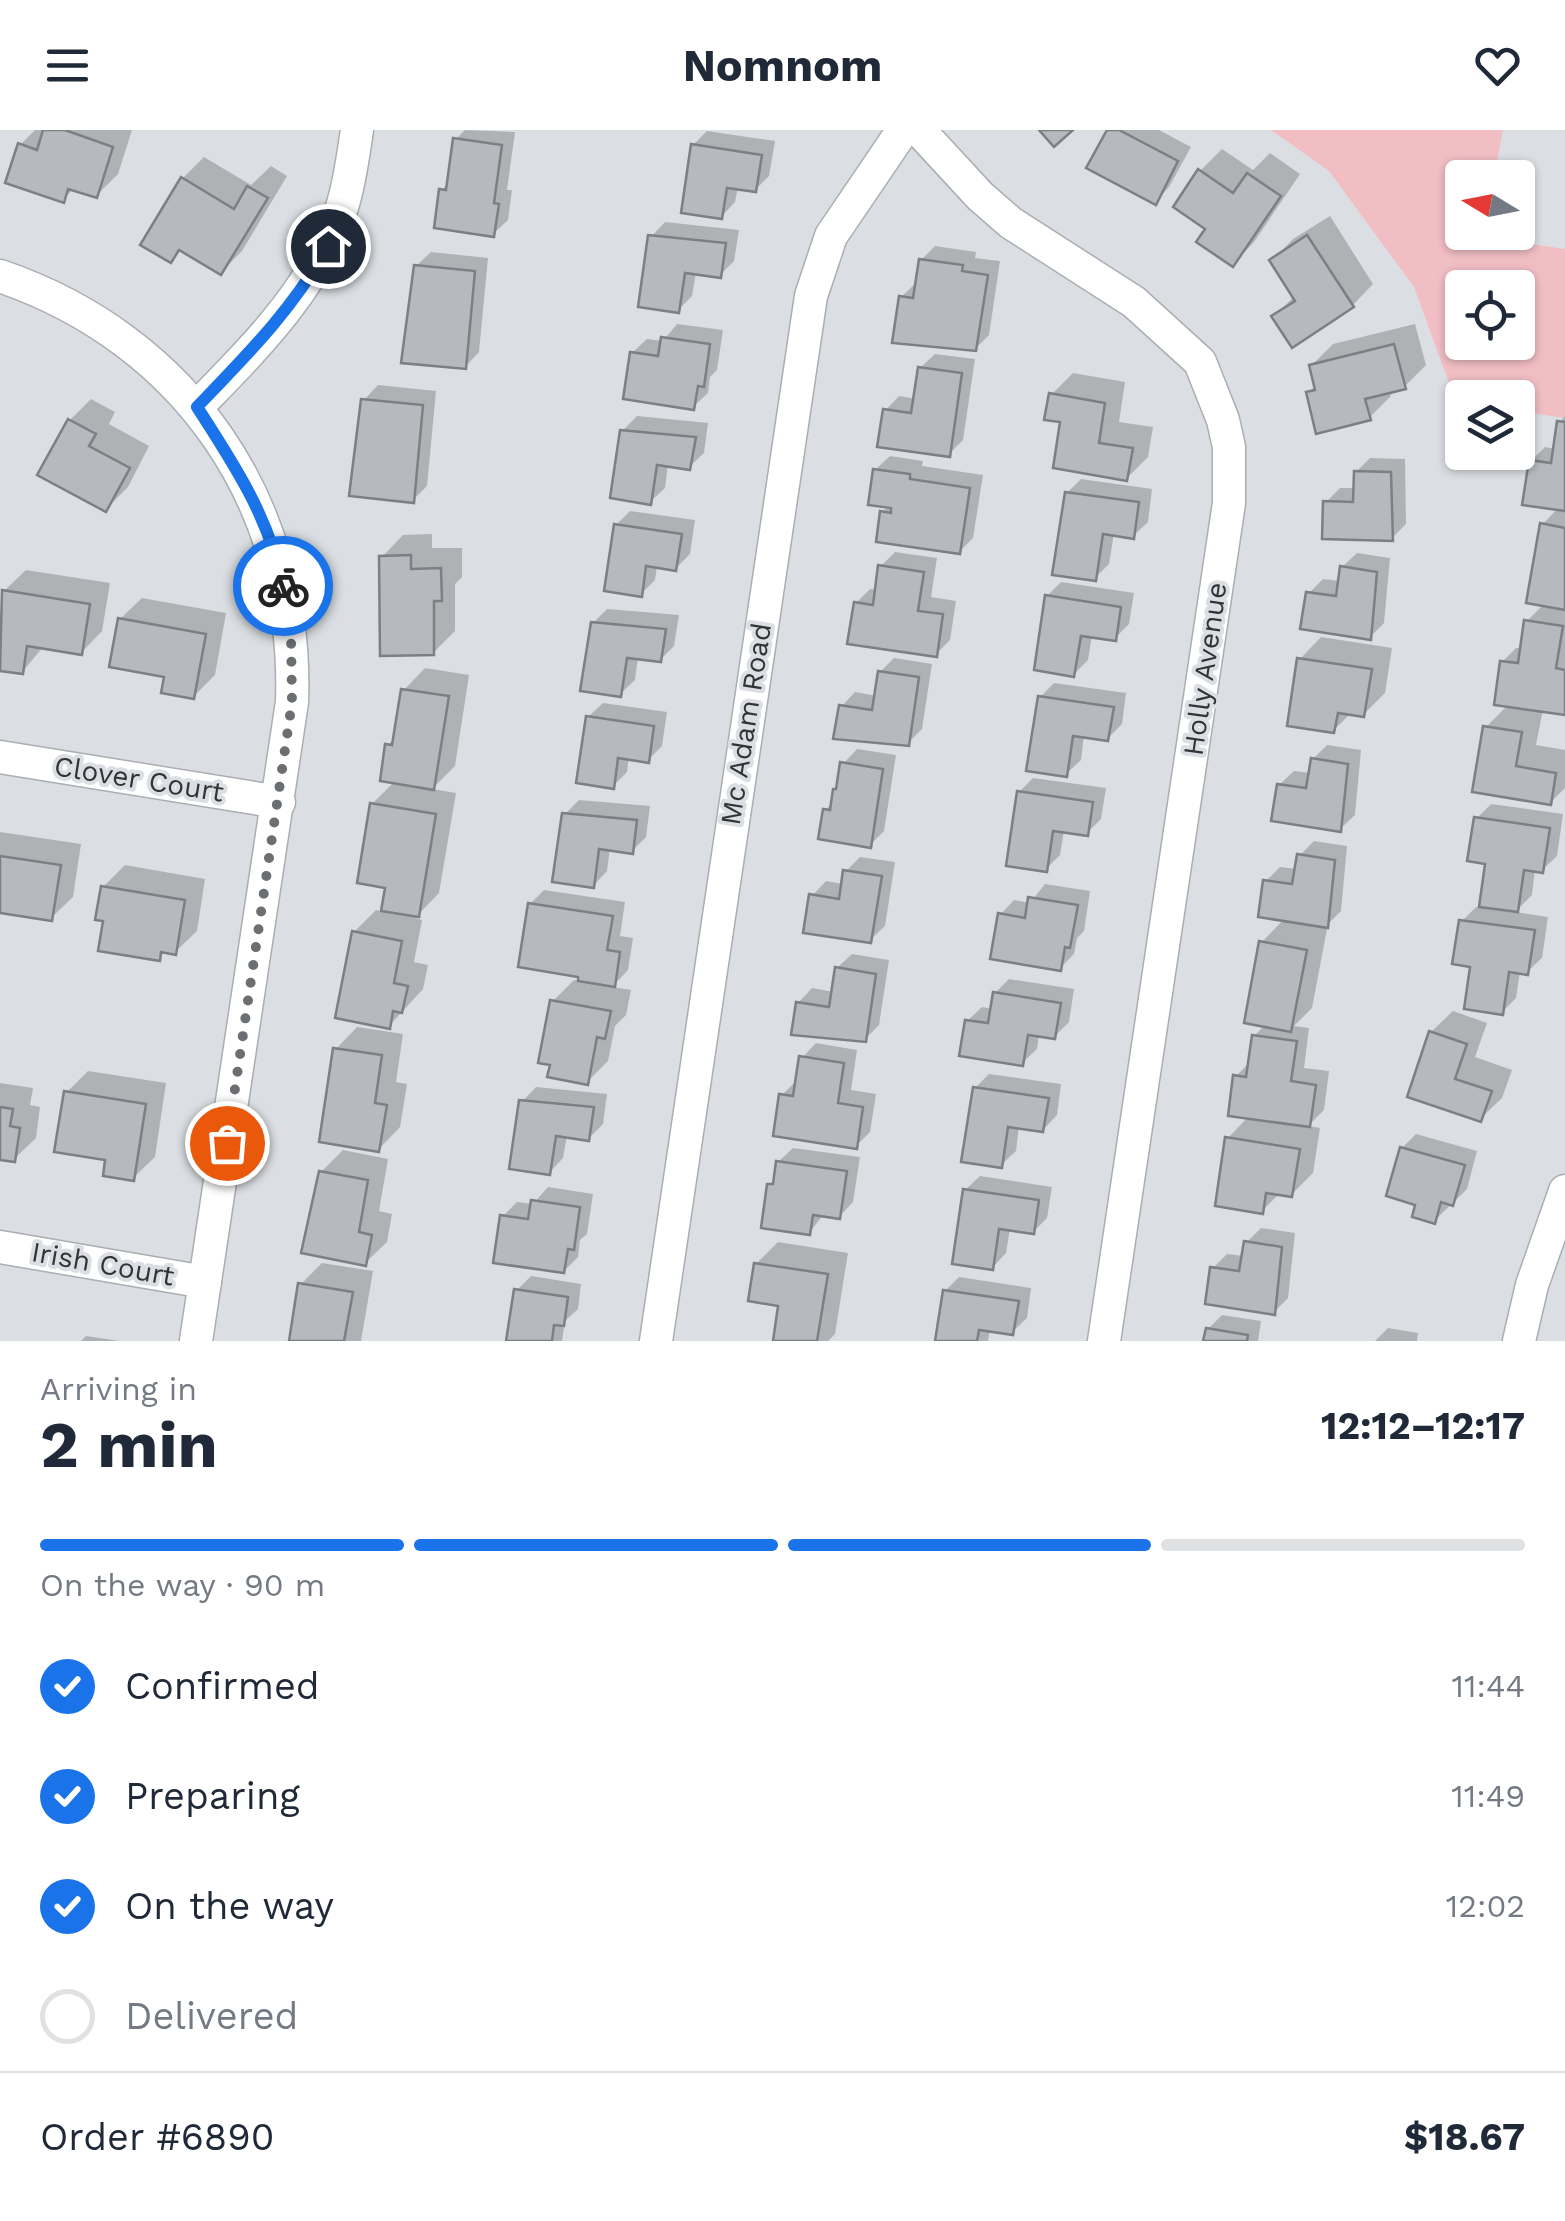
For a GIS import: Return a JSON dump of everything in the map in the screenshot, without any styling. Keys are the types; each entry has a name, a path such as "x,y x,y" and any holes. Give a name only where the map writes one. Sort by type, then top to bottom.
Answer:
{"street":[{"path":"197,407 280,321 308,282 328,246 343,206 357,130"},
{"name":"Mc Adam Road","path":"656,1341 811,296 831,236 902,130"},
{"name":"Holly Avenue","path":"920,130 980,196 1011,223 1134,302 1200,362 1223,420 1229,447 1229,503 1104,1341"},
{"path":"0,276 34,287 106,326 158,366 197,407 248,487 273,544 283,582 293,664 292,702 196,1341"},
{"name":"Clover Court","path":"0,757 279,802"},
{"path":"1519,1341 1532,1285 1565,1191"},
{"name":"Irish Court","path":"0,1247 205,1282"}],"shaded area":[{"path":"1271,130 1503,130 1497,160 1445,160 1445,250 1535,250 1535,245 1565,249 1565,418 1535,414 1535,380 1448,380 1414,287 1329,171"}],"building":[{"path":"43,130 65,130 113,147 97,198 68,189 64,203 5,183 18,143 37,150"},
{"path":"1039,130 1073,130 1054,147"},
{"path":"1107,130 1119,130 1178,161 1156,205 1086,168"},
{"path":"453,138 502,145 494,237 434,228 439,189 446,190"},
{"path":"691,144 762,155 756,192 727,188 722,219 681,213"},
{"path":"1198,169 1233,193 1247,173 1281,196 1233,267 1196,242 1205,229 1173,207"},
{"path":"181,177 234,209 247,186 268,198 221,275 179,250 171,263 140,245"},
{"path":"648,235 726,243 721,278 685,273 679,313 638,307"},
{"path":"1307,235 1354,307 1292,348 1271,316 1295,301 1269,260"},
{"path":"919,259 963,265 962,271 988,275 976,351 892,343 899,296 913,298"},
{"path":"414,265 475,271 466,369 401,363"},
{"path":"661,337 710,344 704,387 698,386 694,410 623,399 630,352 658,356"},
{"path":"1394,344 1406,389 1365,399 1371,420 1316,434 1306,392 1315,390 1309,365"},
{"path":"918,367 962,373 950,457 877,447 883,409 911,413"},
{"path":"1049,393 1105,403 1099,443 1133,448 1127,481 1053,468 1060,422 1044,420"},
{"path":"361,399 423,405 414,503 349,496"},
{"path":"68,419 96,434 89,446 130,468 106,512 37,475"},
{"path":"1557,421 1565,422 1565,511 1522,505 1527,470 1535,470 1535,461 1551,463"},
{"path":"620,430 696,437 690,470 657,465 651,505 610,498"},
{"path":"873,469 970,488 960,554 876,542 880,511 891,513 891,508 868,505"},
{"path":"1354,471 1391,472 1393,541 1322,539 1323,501 1353,502"},
{"path":"1065,492 1139,502 1134,539 1103,534 1096,581 1052,575"},
{"path":"1540,523 1565,528 1565,610 1526,603"},
{"path":"614,524 682,534 676,571 646,566 642,597 604,591"},
{"path":"411,555 411,569 441,568 442,601 434,601 434,655 380,656 379,556"},
{"path":"878,565 924,572 918,611 943,614 937,657 847,644 854,602 873,605"},
{"path":"1340,566 1377,572 1371,640 1300,629 1306,592 1336,596"},
{"path":"2,590 90,604 82,655 27,646 23,674 0,671"},
{"path":"1045,595 1121,607 1116,641 1081,636 1074,677 1034,670"},
{"path":"118,618 206,634 194,699 161,693 164,677 109,667"},
{"path":"1524,620 1563,626 1556,668 1565,670 1565,715 1494,705 1500,661 1518,663"},
{"path":"591,622 666,629 661,662 627,658 621,697 580,691"},
{"path":"1297,658 1372,669 1364,717 1338,713 1334,733 1287,726"},
{"path":"878,671 919,677 909,746 833,739 839,705 872,710"},
{"path":"401,689 449,696 434,790 380,781 385,744 392,745"},
{"path":"1038,696 1114,707 1108,741 1073,736 1067,777 1026,771"},
{"path":"586,716 654,726 649,763 618,758 614,789 576,783"},
{"path":"1483,726 1522,732 1516,766 1556,773 1551,805 1472,792"},
{"path":"1311,758 1348,764 1341,832 1271,821 1277,784 1306,788"},
{"path":"840,762 883,769 871,848 818,839 823,809 830,810 836,789"},
{"path":"1017,791 1093,802 1088,836 1053,831 1047,872 1006,866"},
{"path":"370,803 436,814 419,917 381,911 385,888 357,883"},
{"path":"562,813 637,820 633,854 599,849 594,888 552,882"},
{"path":"1474,817 1550,828 1543,873 1524,870 1518,912 1479,907 1485,864 1467,861"},
{"path":"1297,854 1335,860 1328,928 1258,917 1263,880 1292,884"},
{"path":"0,856 61,865 52,921 0,913"},
{"path":"843,870 882,876 871,943 803,933 809,894 839,899"},
{"path":"101,886 185,900 176,955 161,952 160,961 98,951 103,921 95,920"},
{"path":"1028,897 1078,905 1061,971 990,959 998,913 1025,918"},
{"path":"528,903 613,916 607,950 620,952 615,987 518,967"},
{"path":"1459,920 1535,930 1528,975 1509,972 1503,1015 1464,1009 1470,967 1452,964"},
{"path":"352,931 402,941 394,983 408,986 402,1013 393,1011 390,1029 335,1018"},
{"path":"1259,941 1307,950 1291,1032 1244,1023"},
{"path":"835,967 876,974 866,1042 791,1035 796,1002 829,1007"},
{"path":"993,992 1061,1003 1055,1039 1028,1035 1023,1066 959,1056 965,1020 988,1023"},
{"path":"550,1000 611,1011 605,1039 597,1037 588,1085 547,1077 550,1065 538,1063"},
{"path":"1429,1031 1467,1044 1455,1079 1492,1091 1481,1122 1407,1097"},
{"path":"1252,1035 1297,1041 1291,1081 1316,1085 1310,1127 1228,1116 1233,1075 1246,1077"},
{"path":"333,1048 382,1055 375,1103 387,1105 379,1152 319,1142"},
{"path":"799,1056 844,1063 838,1103 863,1107 857,1149 773,1136 779,1094 793,1096"},
{"path":"973,1087 1049,1098 1043,1132 1008,1127 1002,1168 961,1162"},
{"path":"64,1091 146,1104 134,1181 103,1176 105,1160 54,1152"},
{"path":"519,1100 594,1107 589,1141 556,1136 550,1175 509,1169"},
{"path":"0,1107 13,1109 10,1126 20,1128 15,1162 0,1160"},
{"path":"1225,1137 1300,1149 1292,1197 1266,1193 1263,1214 1215,1206"},
{"path":"1400,1147 1465,1165 1453,1206 1441,1202 1435,1224 1412,1217 1415,1205 1386,1196"},
{"path":"776,1161 847,1171 840,1219 813,1215 810,1235 761,1228 767,1184 773,1184"},
{"path":"319,1171 368,1180 359,1232 372,1235 366,1266 301,1253"},
{"path":"963,1189 1039,1200 1034,1234 999,1229 993,1270 952,1264"},
{"path":"531,1200 580,1207 574,1250 568,1249 564,1273 493,1263 500,1215 528,1219"},
{"path":"1244,1241 1282,1247 1275,1315 1205,1304 1210,1267 1239,1271"},
{"path":"754,1263 828,1274 817,1341 773,1341 778,1306 748,1301"},
{"path":"298,1283 353,1292 344,1341 289,1341"},
{"path":"514,1289 568,1297 564,1326 554,1325 552,1341 506,1341"},
{"path":"943,1290 1019,1301 1013,1335 979,1330 977,1341 935,1341"},
{"path":"1206,1328 1248,1335 1247,1341 1203,1341"}],"way so far":[{"path":"227,1143 292,702 291,635 283,586"}],"route":[{"path":"283,586 273,544 248,487 197,407 280,321 328,246"}]}
